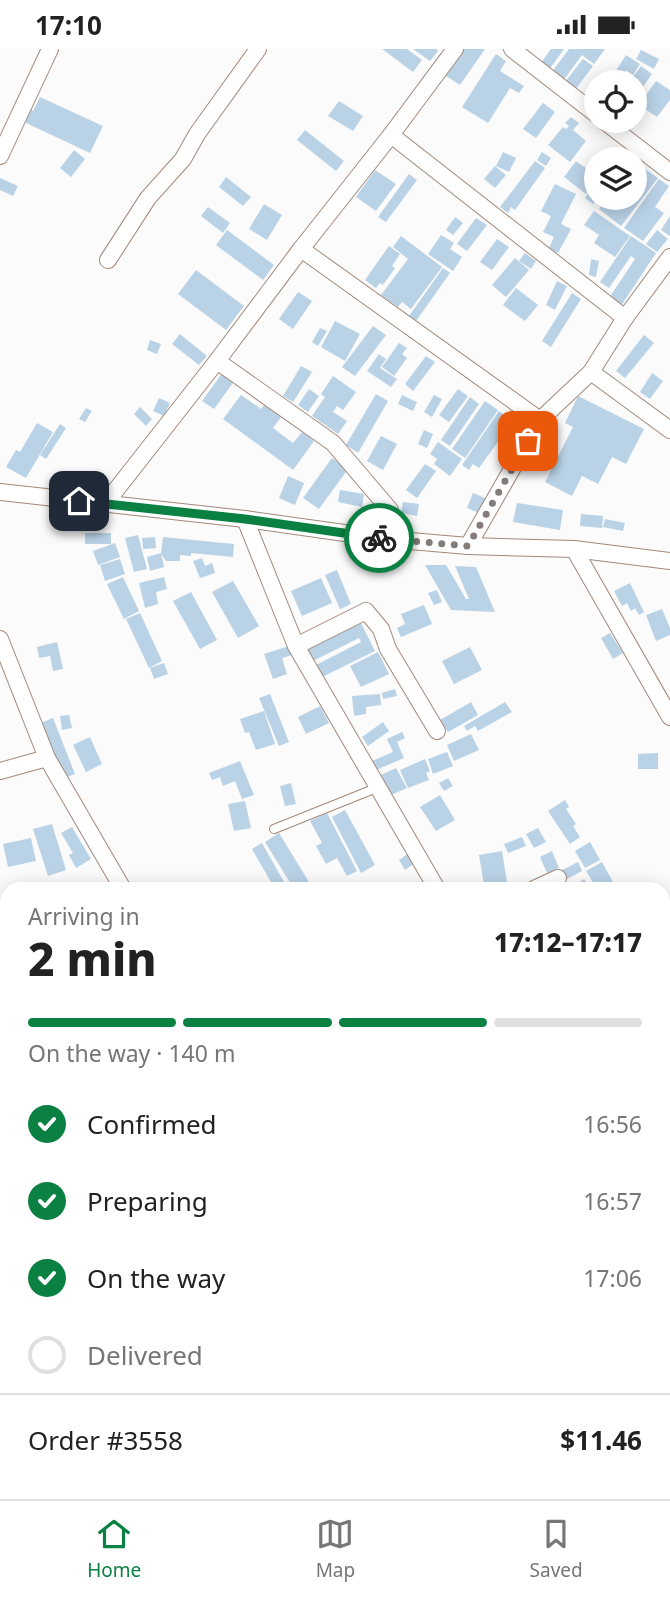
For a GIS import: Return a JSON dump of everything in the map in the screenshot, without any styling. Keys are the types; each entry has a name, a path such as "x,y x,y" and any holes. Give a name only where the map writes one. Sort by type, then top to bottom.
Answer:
{"street":[{"path":"0,156 50,49"},
{"path":"108,260 148,198 183,159 197,134 258,49"},
{"path":"106,504 455,49"},
{"path":"512,49 584,105"},
{"path":"620,133 670,172"},
{"path":"391,135 625,318"},
{"path":"301,249 540,420"},
{"path":"468,546 540,420 591,372 625,318 670,257"},
{"path":"217,361 333,443 390,510 387,539"},
{"path":"591,372 670,431"},
{"path":"0,492 245,519 387,539 468,546 574,549 670,561"},
{"path":"245,519 296,646 434,882"},
{"path":"574,549 670,717"},
{"path":"296,646 366,611 381,629 388,649 437,731"},
{"path":"0,639 47,758 119,882"},
{"path":"0,771 47,758"},
{"path":"549,882 558,878"}],"lane":[{"path":"274,829 379,786"}],"building":[{"path":"382,49 407,49 422,60 413,72"},
{"path":"413,49 436,49 438,51 430,61"},
{"path":"464,49 485,49 460,85 446,76"},
{"path":"551,49 564,49 549,70 540,64"},
{"path":"569,49 605,49 594,64 582,55 563,81 551,73"},
{"path":"641,50 659,59 654,69 636,59"},
{"path":"496,54 506,61 500,71 524,86 519,93 510,88 488,123 462,107"},
{"path":"626,55 640,64 636,70 616,70"},
{"path":"583,59 593,66 590,70 584,70 584,78 575,90 564,83"},
{"path":"656,81 670,90 670,100 657,117 647,110 647,94"},
{"path":"40,97 103,126 90,153 24,122"},
{"path":"339,101 363,116 353,131 328,116"},
{"path":"543,103 555,112 536,138 523,129"},
{"path":"571,117 579,123 573,130 586,141 570,162 548,145 563,127 566,129 569,126 565,123"},
{"path":"305,130 344,161 336,171 297,140"},
{"path":"74,150 85,159 71,177 60,168"},
{"path":"503,152 516,158 509,172 496,166"},
{"path":"542,152 551,158 546,166 537,160"},
{"path":"535,161 545,168 515,210 511,207 508,213 500,207"},
{"path":"576,161 584,167 584,192 564,177"},
{"path":"495,166 506,175 495,188 484,179"},
{"path":"375,170 396,184 376,211 356,197"},
{"path":"647,170 658,178 647,192"},
{"path":"409,174 417,180 386,222 378,217"},
{"path":"226,177 251,197 243,206 219,187"},
{"path":"0,178 18,186 13,196 0,190"},
{"path":"659,179 669,186 655,207 664,213 643,241 624,228 637,210 647,210 647,196"},
{"path":"555,184 576,194 561,224 571,229 558,253 549,248 554,237 543,232 551,216 541,211"},
{"path":"264,204 282,215 267,240 249,229"},
{"path":"208,207 230,223 223,233 201,216"},
{"path":"600,210 633,210 621,226"},
{"path":"594,211 630,236 615,257 594,243 599,235 584,225"},
{"path":"670,216 670,236 661,230"},
{"path":"455,217 463,223 453,235 446,230"},
{"path":"476,218 487,225 467,251 457,244"},
{"path":"227,230 274,265 263,280 216,245"},
{"path":"657,230 668,239 657,252 646,244"},
{"path":"441,235 454,243 450,249 462,257 453,271 428,254"},
{"path":"401,236 442,267 411,309 402,302 398,307 381,295 408,259 393,247"},
{"path":"631,236 656,253 621,306 609,298 635,259 631,256 609,288 600,282"},
{"path":"497,239 509,247 492,270 480,262"},
{"path":"389,246 400,254 392,266 395,268 383,285 380,283 376,288 365,280"},
{"path":"525,253 536,261 531,269 519,261"},
{"path":"515,258 529,270 506,297 492,285"},
{"path":"591,259 599,261 596,277 589,275"},
{"path":"443,268 450,273 416,321 409,316"},
{"path":"196,270 244,306 226,330 178,294"},
{"path":"557,281 567,286 555,310 546,305"},
{"path":"516,288 538,305 525,321 503,305"},
{"path":"298,292 312,301 293,329 279,319"},
{"path":"572,293 581,299 551,347 542,341"},
{"path":"335,321 360,334 345,361 321,347"},
{"path":"373,326 386,335 355,376 342,367"},
{"path":"320,328 327,331 318,346 312,342"},
{"path":"180,334 207,356 199,365 172,344"},
{"path":"644,335 654,343 625,378 616,371"},
{"path":"150,340 161,344 157,354 147,350"},
{"path":"399,343 407,348 402,354 407,358 394,376 382,367"},
{"path":"379,354 386,359 380,368 397,379 391,387 367,371"},
{"path":"426,356 435,362 413,391 405,384"},
{"path":"301,366 312,372 293,402 283,396"},
{"path":"223,372 235,380 214,409 202,401"},
{"path":"652,373 663,381 650,399 640,392"},
{"path":"333,376 356,392 343,410 337,406 333,412 347,421 338,434 312,416 325,397 321,394"},
{"path":"309,389 319,396 308,412 298,405"},
{"path":"458,389 468,396 449,422 439,415"},
{"path":"376,394 388,401 358,453 346,445"},
{"path":"241,395 261,409 264,405 281,417 273,428 293,443 302,432 314,441 293,470 223,419"},
{"path":"402,395 417,402 413,411 398,404"},
{"path":"434,395 442,399 432,417 424,412"},
{"path":"578,396 644,429 626,464 612,457 598,484 582,476 572,496 545,482 573,427 565,423"},
{"path":"470,397 479,404 450,446 441,440"},
{"path":"159,398 170,403 164,416 153,411"},
{"path":"485,401 498,410 465,458 452,449"},
{"path":"140,407 152,419 146,426 134,414"},
{"path":"86,408 92,411 85,422 79,419"},
{"path":"499,411 513,421 479,468 473,464 469,470 462,465"},
{"path":"37,423 53,432 26,478 6,467 16,450 20,452"},
{"path":"60,424 66,428 46,459 40,455"},
{"path":"424,430 433,434 427,448 418,444"},
{"path":"381,436 397,444 383,470 367,461"},
{"path":"438,442 462,459 450,476 434,464 437,459 430,454"},
{"path":"332,458 348,469 319,509 303,498"},
{"path":"425,464 436,471 417,498 406,490"},
{"path":"288,476 304,483 295,505 279,498"},
{"path":"340,490 364,494 362,507 338,502"},
{"path":"473,493 485,498 479,513 467,508"},
{"path":"403,502 419,504 417,516 401,513"},
{"path":"517,503 563,510 560,530 513,522"},
{"path":"581,514 603,516 602,528 580,526"},
{"path":"605,519 625,523 623,531 603,527"},
{"path":"85,533 111,533 111,544 85,544"},
{"path":"138,535 147,569 134,572 125,538"},
{"path":"155,537 156,548 143,549 142,538"},
{"path":"163,537 234,544 233,557 191,553 191,556 180,555 180,561 166,561 161,554"},
{"path":"115,543 120,557 98,565 93,551"},
{"path":"161,553 164,567 150,571 147,557"},
{"path":"202,558 205,566 212,563 215,573 200,578 193,561"},
{"path":"120,559 125,574 105,581 100,565"},
{"path":"425,565 446,565 466,599 469,599 455,566 476,567 495,612 451,610"},
{"path":"337,570 351,604 340,609 325,575"},
{"path":"123,577 139,611 124,619 107,584"},
{"path":"164,577 167,589 156,592 158,604 145,608 139,583"},
{"path":"321,578 332,603 302,616 291,591"},
{"path":"233,581 259,626 238,638 212,592"},
{"path":"630,583 644,612 639,615 635,608 631,611 627,603 622,606 614,591"},
{"path":"437,590 442,602 434,605 428,593"},
{"path":"191,592 217,640 200,649 173,601"},
{"path":"424,605 432,624 401,637 397,628 405,624 401,614"},
{"path":"662,609 670,635 656,641 646,615"},
{"path":"140,613 162,661 149,668 126,619"},
{"path":"360,621 375,651 320,678 314,666 361,642 359,638 311,662 304,649"},
{"path":"610,633 623,653 613,659 601,638"},
{"path":"57,642 63,669 53,671 50,656 39,658 37,647"},
{"path":"289,646 292,655 282,658 287,674 273,679 264,654"},
{"path":"470,647 482,670 454,684 442,661"},
{"path":"378,652 389,674 361,687 350,666"},
{"path":"164,663 168,674 154,679 150,668"},
{"path":"395,689 397,696 383,699 382,693"},
{"path":"270,694 289,742 279,746 259,698"},
{"path":"380,694 381,705 366,707 366,714 354,716 352,696"},
{"path":"471,702 478,715 448,732 440,720"},
{"path":"505,702 512,712 478,731 475,726 467,731 464,726"},
{"path":"320,706 329,723 306,734 298,717"},
{"path":"264,711 275,744 256,750 240,719"},
{"path":"69,715 72,728 62,730 60,716"},
{"path":"53,718 75,774 64,778 41,723"},
{"path":"383,722 389,731 368,746 362,737"},
{"path":"402,732 405,738 397,742 404,758 376,770 372,761 393,752 387,739"},
{"path":"471,734 479,750 454,761 447,745"},
{"path":"90,737 102,764 86,772 73,745"},
{"path":"447,752 453,766 433,774 428,759"},
{"path":"658,753 658,769 638,769 638,754"},
{"path":"425,759 430,771 426,773 429,780 408,788 400,770"},
{"path":"240,761 254,795 242,799 235,781 223,786 220,777 212,780 209,773"},
{"path":"396,768 407,788 389,796 379,776"},
{"path":"448,778 453,786 444,791 439,783"},
{"path":"291,783 296,804 285,806 280,786"},
{"path":"440,795 455,820 436,831 420,807"},
{"path":"565,800 569,807 566,809 576,824 573,826 580,837 570,844 548,811"},
{"path":"245,801 251,828 234,831 228,804"},
{"path":"345,810 375,865 361,873 332,817"},
{"path":"327,813 357,871 347,876 337,858 326,864 316,846 322,843 310,821"},
{"path":"52,824 66,870 48,876 33,829"},
{"path":"72,827 91,859 76,868 69,855 73,853 61,833"},
{"path":"538,828 546,842 534,848 526,834"},
{"path":"279,833 309,882 290,882 265,842"},
{"path":"522,837 526,846 508,853 504,844"},
{"path":"31,838 36,861 8,867 3,844"},
{"path":"590,842 600,860 585,868 575,851"},
{"path":"262,843 284,882 271,882 252,849"},
{"path":"502,851 507,882 484,882 479,855"},
{"path":"552,851 559,868 547,873 540,857"},
{"path":"409,853 415,863 405,870 399,860"},
{"path":"578,862 582,871 567,879 562,870"},
{"path":"602,862 613,882 593,882 586,871"}],"way so far":[{"path":"379,538 468,546 528,441"}],"route":[{"path":"79,501 245,519 379,538"}]}
